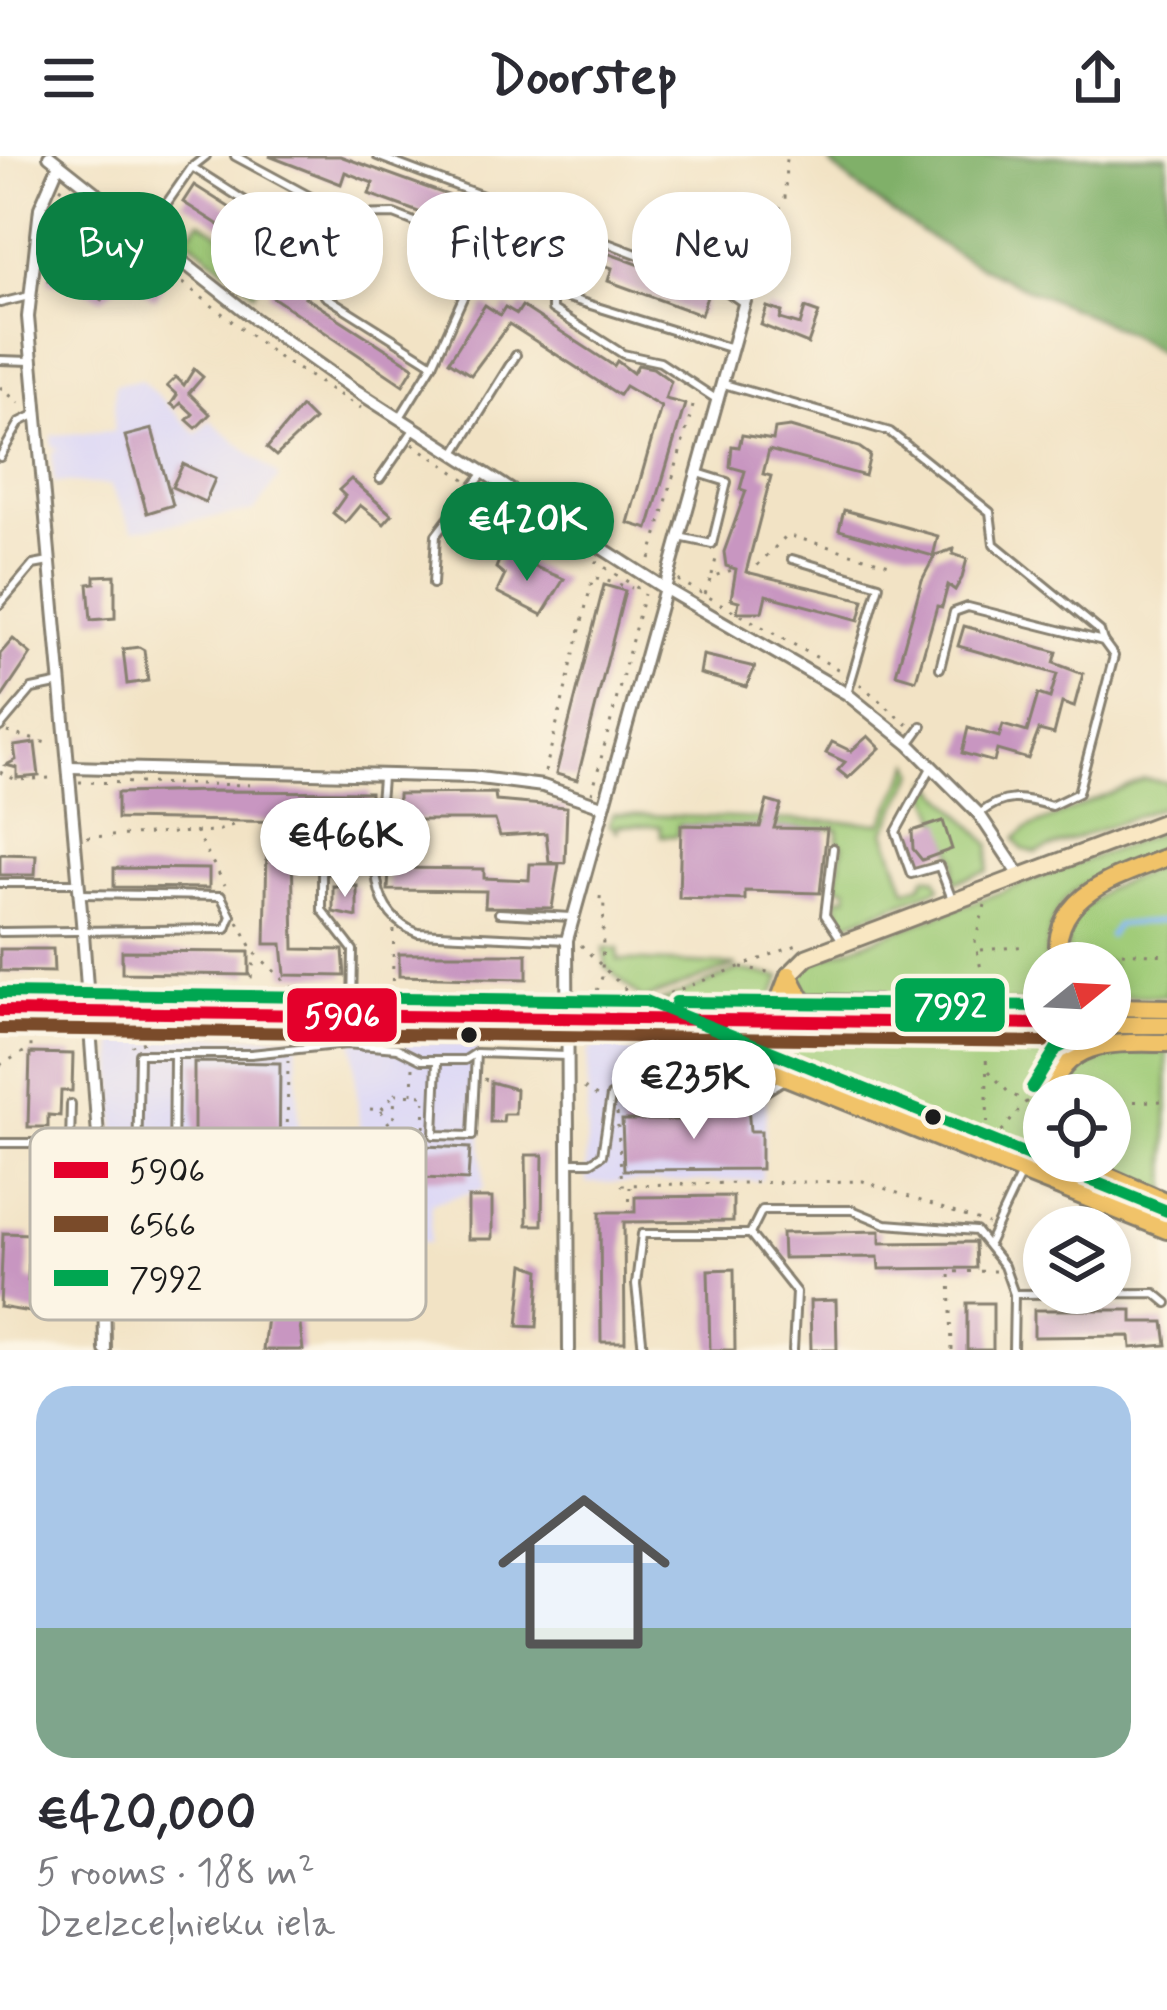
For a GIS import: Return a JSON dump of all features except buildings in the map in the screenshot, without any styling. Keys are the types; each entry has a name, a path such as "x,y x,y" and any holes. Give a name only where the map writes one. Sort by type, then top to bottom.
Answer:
{"main road":[{"path":"761,1020 778,1001 785,975 799,961 1167,820"},
{"path":"1058,942 1058,932 1075,903 1104,882 1167,856"},
{"path":"785,975 809,1003 878,1004 944,1023"},
{"path":"1131,1007 1167,1008"},
{"path":"0,1011 567,1018 643,1008 761,1020 1023,1024"},
{"path":"643,1008 675,1032 1167,1229"},
{"path":"1131,1025 1167,1025"},
{"path":"1057,1074 1083,1050 1107,1043 1167,1043"},
{"path":"1121,1182 1167,1202"}],"street":[{"path":"94,192 54,160 40,208 29,296 88,1012 102,1128"},
{"path":"187,265 255,319 399,418 913,739 932,766 980,814 1021,877"},
{"path":"569,1350 567,940 593,836 596,804 747,300"},
{"path":"70,766 382,773 543,786 596,804"},
{"path":"104,1320 105,1350"}],"lane":[{"path":"175,192 206,156"},
{"path":"236,156 344,214 394,214 407,219"},
{"path":"377,156 716,284 746,304"},
{"path":"192,167 300,236 326,296 433,364"},
{"path":"0,303 29,296"},
{"path":"399,418 433,364 462,300"},
{"path":"552,300 552,309 623,354 659,362 719,401"},
{"path":"575,300 735,349"},
{"path":"455,454 516,355"},
{"path":"0,359 31,361"},
{"path":"724,385 890,432 990,512 994,544 1100,632 1114,656 1114,671 1084,784 1051,806 1024,798 997,800 980,814"},
{"path":"0,457 20,422 36,414"},
{"path":"380,479 415,428"},
{"path":"433,584 436,535 484,472"},
{"path":"679,537 712,544 727,482 698,473"},
{"path":"792,559 879,584 847,694"},
{"path":"0,604 33,565 49,562"},
{"path":"940,668 955,612 968,607 1103,641"},
{"path":"0,729 32,689 61,682"},
{"path":"913,739 922,726"},
{"path":"932,766 896,832 911,874 939,866 953,902"},
{"path":"382,773 378,894 394,921 418,933 567,940"},
{"path":"593,836 610,841"},
{"path":"833,848 825,916 836,924 843,943"},
{"path":"363,1046 353,950 322,910 322,857 334,850 377,849"},
{"path":"0,883 221,896 231,916 226,928 0,932"},
{"path":"499,913 571,917"},
{"path":"675,1032 694,1049 701,1098"},
{"path":"138,1128 139,1054 363,1046 397,1048 413,1059 437,1061 465,1060 476,1053 568,1056"},
{"path":"437,1061 434,1135 472,1136 476,1053"},
{"path":"173,1128 174,1054"},
{"path":"699,1070 719,1059 736,1057"},
{"path":"568,1162 591,1162 602,1154 610,1096 757,1097 790,1080"},
{"path":"70,1128 71,1103"},
{"path":"0,1143 30,1144"},
{"path":"989,1242 1022,1172"},
{"path":"750,1234 762,1210 852,1210 886,1224 976,1231 989,1242 1014,1294 1013,1350"},
{"path":"643,1350 636,1284 642,1234 750,1234"},
{"path":"750,1234 796,1292 793,1350"},
{"path":"1014,1294 1155,1293 1167,1303"}],"path":[{"path":"784,192 786,156"},
{"path":"0,387 19,404"},
{"path":"650,559 698,391"},
{"path":"749,574 787,536 892,565"},
{"path":"705,595 719,546 712,544"},
{"path":"711,577 732,570"},
{"path":"543,786 545,754 592,577 644,592 645,606 596,804"},
{"path":"666,581 705,595 854,680 913,739"},
{"path":"0,729 50,744"},
{"path":"0,772 16,780 50,778"},
{"path":"71,782 265,785"},
{"path":"85,837 218,830 238,823"},
{"path":"986,997 975,941 988,889"},
{"path":"592,897 604,898 602,966 593,1002"},
{"path":"392,994 394,921"},
{"path":"226,928 253,928"},
{"path":"580,945 643,1008 739,964 803,943"},
{"path":"978,950 1023,946"},
{"path":"249,990 255,953"},
{"path":"1131,953 1167,955"},
{"path":"739,964 785,975"},
{"path":"582,996 595,991"},
{"path":"0,1065 31,1048 31,1033"},
{"path":"129,1033 133,1047 161,1034"},
{"path":"986,1048 988,1150 1019,1103 1026,1102 1008,1092 987,1068"},
{"path":"412,1095 413,1059"},
{"path":"287,1128 288,1061"},
{"path":"478,1076 496,1082"},
{"path":"584,1088 597,1096"},
{"path":"384,1094 425,1095 424,1128"},
{"path":"381,1110 395,1094"},
{"path":"393,1128 395,1094"},
{"path":"1131,1102 1167,1101"},
{"path":"370,1109 381,1110"},
{"path":"381,1110 392,1128"},
{"path":"616,1112 622,1185 862,1181 995,1227"},
{"path":"629,1185 629,1213"},
{"path":"952,1350 950,1271 1006,1271"}],"shaded area":[{"path":"141,380 197,434 210,420 279,477 254,511 133,530 110,485 54,482 52,452 59,449 52,446 52,435 114,431 115,384"},
{"path":"114,1036 297,1037 299,1128 115,1128"},
{"path":"353,1039 476,1045 484,1189 431,1203 430,1243 426,1242 426,1128 359,1128"},
{"path":"598,1043 655,1044 708,1089 767,1099 762,1180 586,1183 588,1052"}],"green space":[{"path":"832,156 1167,156 1167,358 1128,334 1001,277 934,240 850,181 831,165"},
{"path":"200,221 211,228 211,257 187,238"},
{"path":"912,763 916,772 885,831 906,890 921,885 926,876 936,878 940,888 848,923 840,916 837,897 847,897 847,888 837,886 843,845 838,844 838,829 678,825 677,836 661,836 660,826 618,825 617,831 609,824 613,814 882,823"},
{"path":"1144,779 1167,782 1167,805 1036,853 1022,849 1015,839 1026,829"},
{"path":"930,781 990,845 988,871 953,882 956,860 928,792"},
{"path":"1167,830 1167,848 1103,873 1066,899 1048,942 1023,942 1023,1003 807,995 799,978 807,965"},
{"path":"1167,863 1167,996 1131,996 1131,942 1068,942 1069,921 1106,889"},
{"path":"604,948 618,949 618,960 737,965 643,1000 606,967"},
{"path":"738,970 781,977 770,1001 758,1006 653,1005"},
{"path":"709,1035 1023,1042 1023,1050 1062,1050 1048,1074 1023,1074 1023,1162"},
{"path":"1114,1051 1167,1052 1167,1193 1131,1179 1131,1074 1070,1074 1080,1057"},
{"path":"1073,1182 1092,1182 1167,1210 1167,1220"}],"waterway":[{"path":"1109,936 1117,925 1167,921"}],"transit line":[{"name":"7992","path":"0,993 646,1001 1167,1211"},
{"name":"7992","path":"676,1002 1023,1006"},
{"name":"5906","path":"0,1011 1023,1024"},
{"name":"6566","path":"0,1029 1023,1042"},
{"name":"7992","path":"1041,1074 1055,1050"}]}
